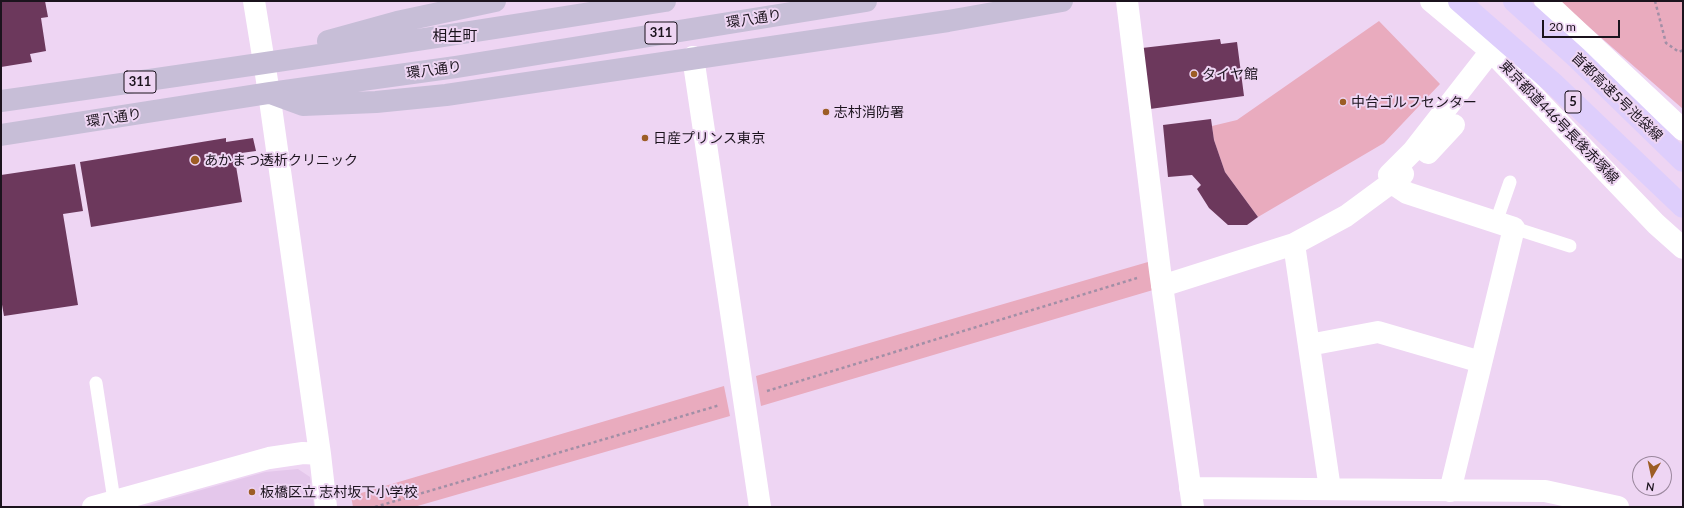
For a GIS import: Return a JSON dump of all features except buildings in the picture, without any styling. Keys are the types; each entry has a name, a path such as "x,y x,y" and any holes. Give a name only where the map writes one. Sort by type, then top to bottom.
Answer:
{"highway":[{"name":"5","path":"1459,1 1554,83 1683,207"},
{"name":"首都高速5号池袋線","path":"1514,1 1582,63 1683,161"}],"main road":[{"path":"271,62 299,49 389,24 495,1"},
{"name":"311","path":"1,101 507,27 665,1"},
{"name":"環八通り","path":"1,135 269,93 456,67 866,1"},
{"path":"269,93 303,105 376,102 446,95 948,21 1062,1"}],"street":[{"path":"254,1 271,62 269,93 320,454 326,507"},
{"path":"1127,1 1161,278 1191,497 1330,489 1545,491 1618,507"},
{"name":"東京都道446号長後赤塚線","path":"1430,1 1491,51 1656,224 1683,248"},
{"path":"1545,1 1683,130"},
{"path":"1450,491 1481,362 1505,225 1407,193 1392,183 1389,175 1413,151 1491,51"},
{"path":"693,58 745,397 760,507"},
{"path":"1161,278 1294,244 1346,216 1392,183 1423,159 1454,125"},
{"path":"1294,244 1330,489"},
{"path":"1310,346 1378,332 1481,362"},
{"path":"93,507 269,458 304,453 320,454"}],"lane":[{"path":"1510,182 1505,225 1570,246"},
{"path":"96,383 114,500"}],"path":[{"path":"1655,1 1666,43 1679,52 1683,50"},
{"path":"375,507 745,397 1161,278"}],"shaded area":[{"path":"1559,1 1683,1 1683,109"},
{"name":"中台ゴルフセンター","path":"1379,21 1440,84 1384,143 1258,217 1225,172 1214,140 1212,126 1237,120"},
{"path":"1148,262 1153,290 761,406 756,376"},
{"path":"724,386 730,416 414,507 353,507 351,496"},
{"name":"板橋区立 志村坂下小学校","path":"298,469 310,477 314,507 141,507 265,472"}],"place":[{"name":"タイヤ館","path":"1194,74"},
{"name":"中台ゴルフセンター","path":"1343,102"},
{"name":"志村消防署","path":"826,112"},
{"name":"日産プリンス東京","path":"645,138"},
{"name":"あかまつ透析クリニック","path":"195,160"},
{"name":"板橋区立 志村坂下小学校","path":"252,492"}],"district":[{"name":"相生町","path":"455,36"}]}
